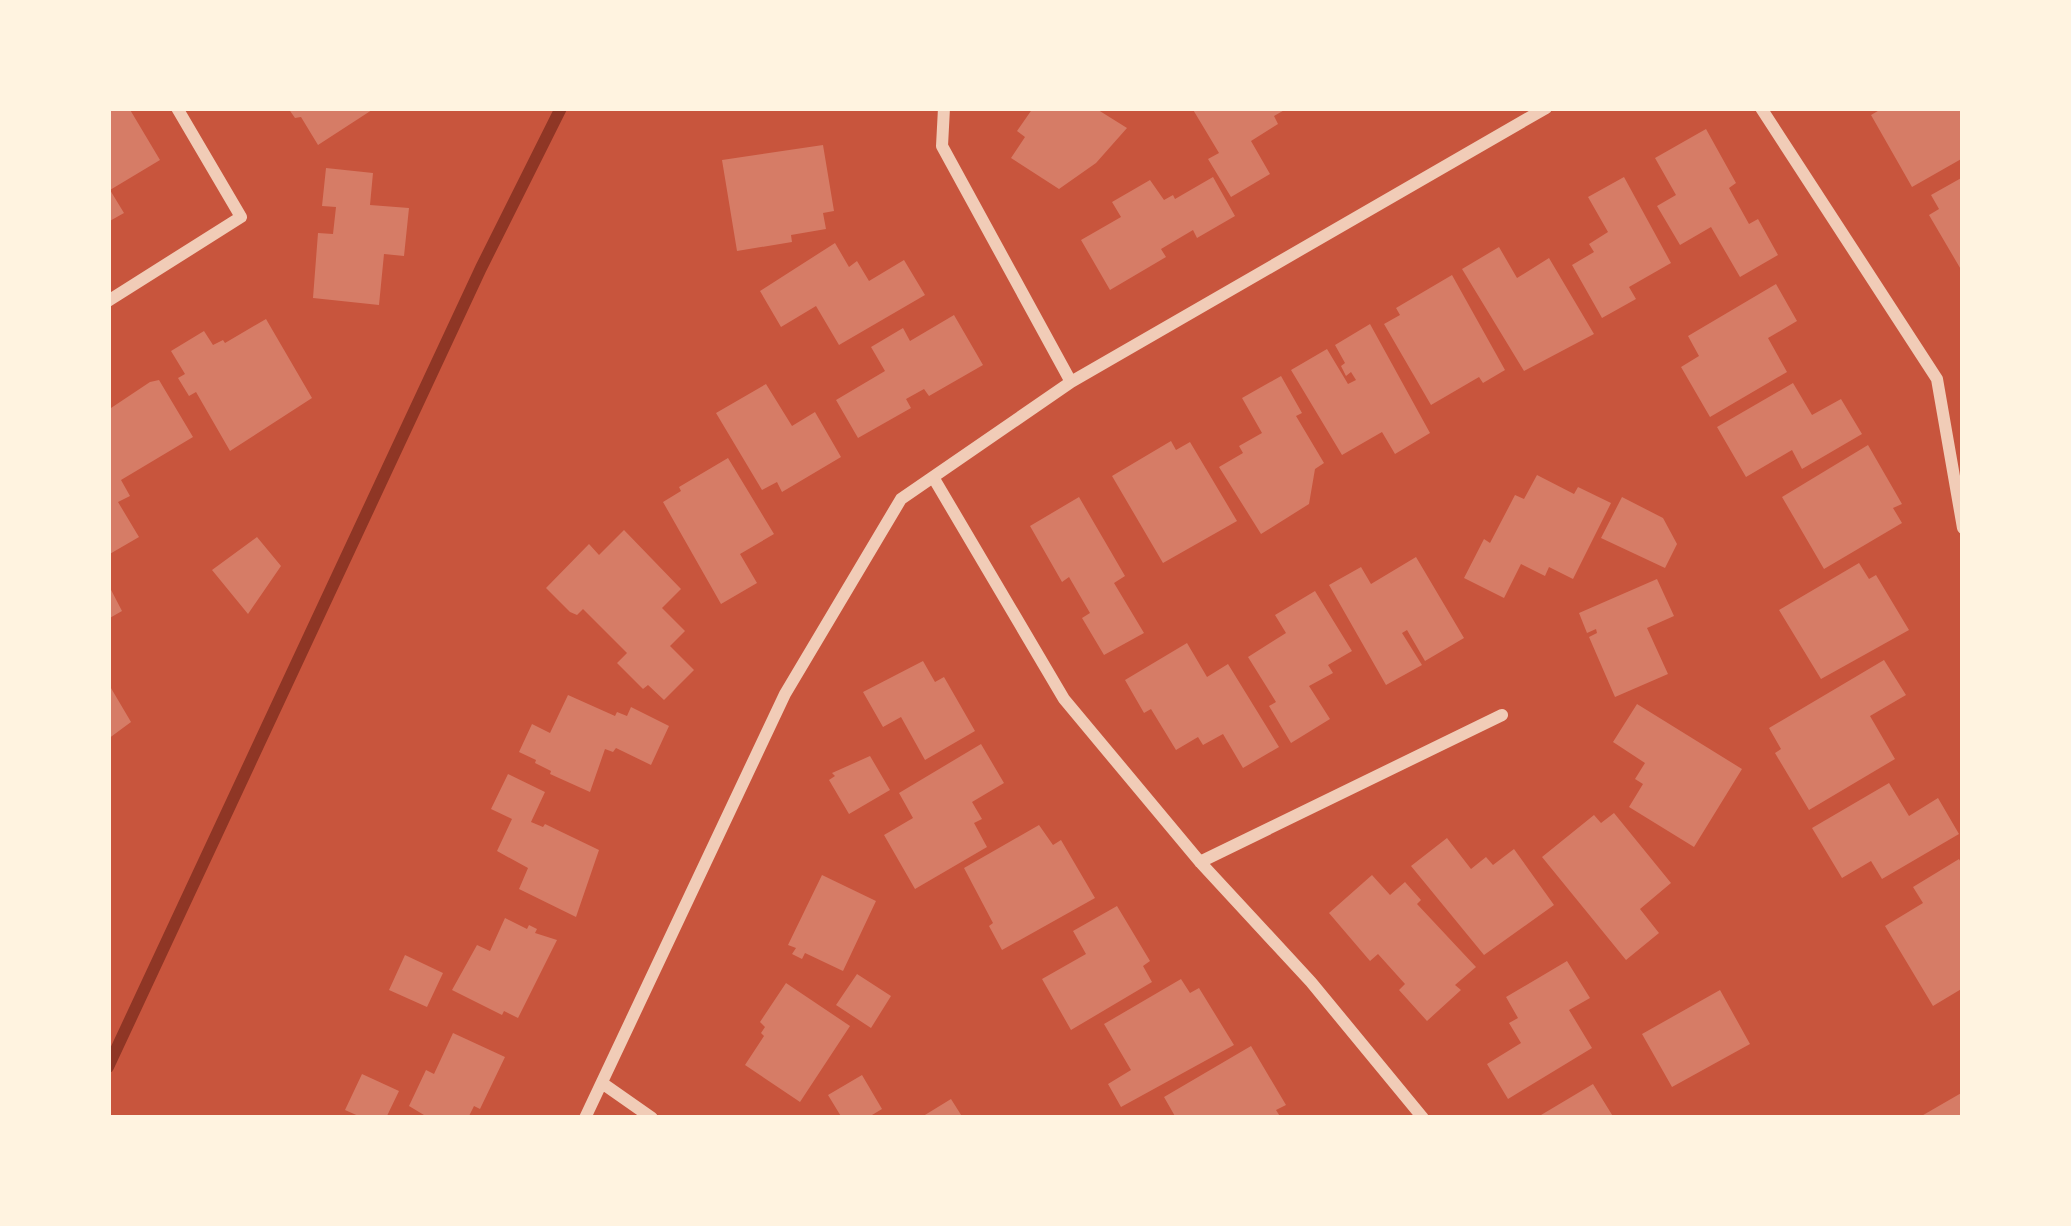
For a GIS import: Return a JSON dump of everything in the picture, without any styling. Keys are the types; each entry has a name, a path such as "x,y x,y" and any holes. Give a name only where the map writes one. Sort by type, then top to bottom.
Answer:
{"street":[{"path":"108,301 241,217 177,108"},
{"path":"944,108 942,146 1071,382"},
{"path":"585,1118 785,694 901,499 1071,382 1546,108"},
{"path":"1761,108 1937,379 1963,528"},
{"path":"933,477 1064,699 1420,1113"},
{"path":"1200,862 1502,715"},
{"path":"602,1083 652,1118"}],"building":[{"path":"108,108 129,108 160,160 110,190 124,213 108,222"},
{"path":"288,108 375,108 318,145 301,117 295,118"},
{"path":"1033,108 1095,108 1127,128 1096,163 1059,189 1011,158 1025,137 1017,131"},
{"path":"1192,108 1288,108 1274,116 1278,124 1251,141 1270,174 1231,197 1208,159 1219,153"},
{"path":"1883,108 1963,108 1963,158 1912,187 1871,115"},
{"path":"1706,129 1736,183 1729,188 1749,224 1758,219 1778,255 1740,277 1711,227 1680,245 1657,206 1676,195 1655,158"},
{"path":"823,145 834,211 823,213 826,229 791,235 792,242 737,251 722,160"},
{"path":"326,168 373,173 370,205 409,208 404,256 384,254 379,305 313,298 318,233 333,234 336,207 322,206"},
{"path":"1213,177 1235,216 1197,238 1193,230 1161,249 1166,257 1110,290 1081,240 1121,217 1112,202 1150,180 1164,200 1173,195 1175,199"},
{"path":"1624,177 1671,263 1629,287 1636,299 1602,318 1572,265 1594,252 1589,244 1608,232 1588,197"},
{"path":"1963,177 1963,273 1929,215 1939,209 1931,195"},
{"path":"835,243 849,267 857,261 869,281 904,260 925,295 839,345 816,306 781,327 760,291"},
{"path":"1499,247 1517,278 1549,258 1594,334 1524,371 1462,269"},
{"path":"1452,275 1505,370 1483,383 1479,377 1431,405 1384,324 1400,315 1396,308"},
{"path":"1776,284 1797,321 1768,338 1787,372 1710,417 1681,367 1699,356 1688,336"},
{"path":"954,315 983,365 929,396 924,389 906,399 911,408 858,438 836,400 885,371 871,347 903,328 910,341"},
{"path":"266,319 312,398 230,451 196,392 189,396 178,378 185,374 171,351 204,331 213,345 225,343"},
{"path":"1370,324 1430,433 1395,454 1382,432 1342,455 1291,370 1327,349 1348,384 1356,380 1351,372 1346,376 1335,345"},
{"path":"1281,376 1302,413 1296,416 1324,463 1315,469 1309,504 1261,534 1219,467 1243,453 1239,446 1262,433 1242,398"},
{"path":"159,380 193,437 121,480 130,496 118,502 139,537 108,555 108,410"},
{"path":"1793,383 1812,415 1841,399 1862,434 1802,469 1792,450 1746,477 1717,427"},
{"path":"766,384 792,426 815,412 841,457 782,492 777,482 762,490 716,413"},
{"path":"1171,441 1176,450 1190,442 1237,521 1163,563 1112,476"},
{"path":"1868,445 1902,504 1893,508 1902,523 1824,569 1782,497"},
{"path":"728,458 774,534 740,554 757,583 721,604 663,502"},
{"path":"1537,475 1574,494 1578,487 1611,503 1573,579 1549,567 1545,576 1521,564 1504,598 1464,578 1484,539 1490,543 1515,495 1524,499"},
{"path":"1079,497 1125,576 1114,583 1144,633 1104,655 1082,618 1090,613 1069,577 1062,582 1030,526"},
{"path":"1622,497 1663,518 1677,544 1665,568 1601,538"},
{"path":"624,530 681,589 662,608 685,631 670,646 694,670 664,700 648,685 643,689 617,663 627,653 583,609 577,615 570,612 546,588 589,544 599,555"},
{"path":"257,537 281,566 248,614 212,570"},
{"path":"1416,557 1464,638 1425,661 1407,630 1402,633 1422,665 1386,685 1329,585 1361,567 1371,584"},
{"path":"1859,563 1869,579 1876,575 1909,630 1821,679 1779,610"},
{"path":"1657,579 1674,616 1647,628 1668,674 1615,697 1589,637 1596,629 1587,633 1579,613"},
{"path":"108,584 122,611 108,619"},
{"path":"1315,591 1352,651 1328,665 1333,673 1309,686 1330,719 1291,743 1269,706 1276,702 1248,657 1286,633 1275,615"},
{"path":"1187,643 1207,677 1228,664 1279,747 1243,768 1223,734 1203,745 1198,737 1176,750 1151,709 1144,713 1125,680"},
{"path":"1884,660 1906,695 1870,716 1895,759 1809,810 1775,753 1781,749 1769,728"},
{"path":"923,661 935,682 944,677 975,731 925,760 901,717 883,727 863,692"},
{"path":"108,683 131,722 108,739"},
{"path":"568,695 615,716 617,712 627,716 631,707 669,726 651,765 616,748 613,752 605,749 590,792 550,774 519,752 532,724 550,733"},
{"path":"1637,704 1742,769 1694,847 1629,807 1643,784 1635,779 1645,763 1613,742"},
{"path":"981,744 1004,783 972,802 982,819 974,823 987,847 915,889 884,835 913,818 899,793"},
{"path":"870,756 890,790 849,814 829,780 835,776 832,773"},
{"path":"508,774 545,792 531,822 599,850 576,917 519,889 528,868 497,851 512,819 491,809"},
{"path":"1889,783 1909,816 1938,798 1959,834 1882,879 1871,861 1842,878 1812,828"},
{"path":"1614,813 1671,883 1640,909 1659,933 1626,960 1542,857 1594,815 1601,823"},
{"path":"1039,825 1053,845 1061,840 1095,898 1002,950 964,868"},
{"path":"1447,838 1471,869 1486,857 1493,865 1514,849 1554,905 1484,955 1411,866"},
{"path":"1959,859 1963,866 1963,988 1933,1006 1885,926 1923,903 1913,887"},
{"path":"822,875 876,901 843,971 805,953 802,959 788,945"},
{"path":"1372,875 1390,895 1405,882 1421,900 1417,904 1476,967 1455,985 1461,990 1427,1021 1399,990 1405,984 1378,954 1370,961 1329,913"},
{"path":"1117,906 1150,961 1143,966 1152,982 1071,1030 1042,979 1086,954 1073,931"},
{"path":"505,918 557,940 518,1018 452,990 477,945 490,951"},
{"path":"405,955 443,973 427,1007 389,990"},
{"path":"1567,961 1590,998 1569,1010 1592,1048 1508,1099 1487,1064 1521,1043 1509,1023 1518,1018 1506,997"},
{"path":"857,974 891,996 871,1028 836,1005"},
{"path":"1181,979 1190,993 1199,988 1234,1045 1121,1107 1108,1084 1131,1070 1104,1024"},
{"path":"786,983 850,1026 800,1102 745,1065 764,1036 760,1022"},
{"path":"1720,990 1750,1044 1672,1087 1642,1034"},
{"path":"453,1033 505,1057 480,1109 474,1106 468,1118 429,1118 409,1106 426,1070 434,1074"},
{"path":"1251,1046 1286,1105 1276,1110 1281,1118 1176,1118 1164,1097"},
{"path":"362,1074 399,1091 386,1118 363,1118 345,1110"},
{"path":"862,1075 882,1109 867,1118 842,1118 828,1095"},
{"path":"1593,1084 1614,1118 1536,1118"},
{"path":"1963,1092 1963,1118 1918,1118"},
{"path":"951,1099 963,1118 920,1118"}],"waterway":[{"path":"108,1067 481,268 561,108"}]}
